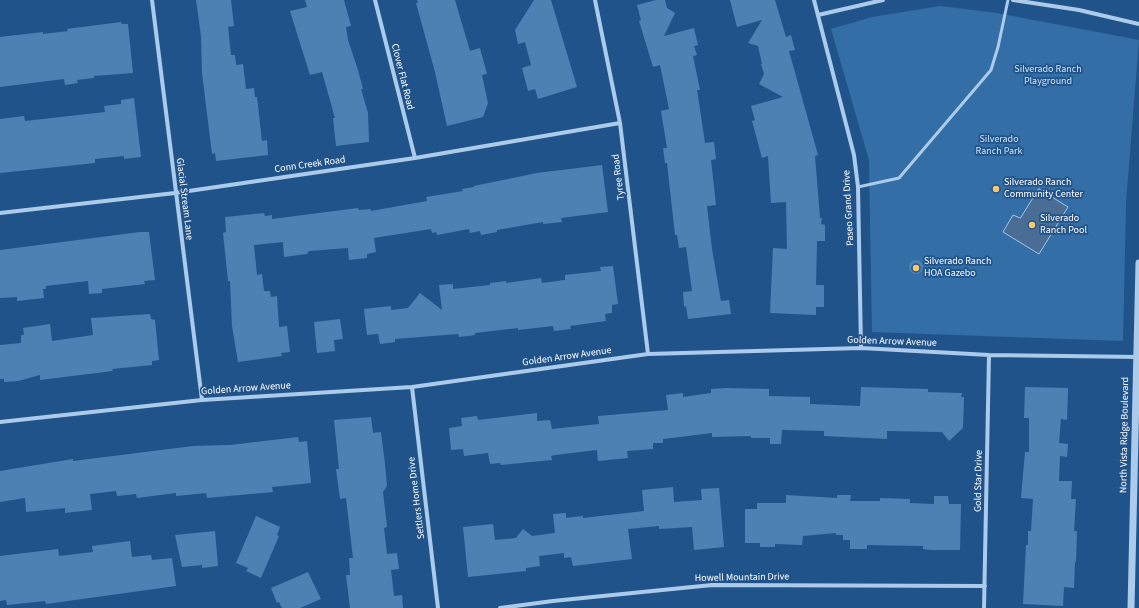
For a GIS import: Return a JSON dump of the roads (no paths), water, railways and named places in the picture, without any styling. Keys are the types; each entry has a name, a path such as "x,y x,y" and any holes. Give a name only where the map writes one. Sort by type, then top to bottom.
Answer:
{"street":[{"name":"Glacial Stream Lane","path":"152,0 202,400"},
{"name":"Clover Flat Road","path":"374,0 415,158"},
{"name":"Tyree Road","path":"595,0 620,123 648,354"},
{"name":"Paseo Grand Drive","path":"814,0 854,155 858,187 861,348"},
{"path":"818,15 883,0"},
{"path":"1014,0 1079,10 1139,24"},
{"name":"Conn Creek Road","path":"0,213 175,193 415,158 620,123"},
{"name":"North Vista Ridge Boulevard","path":"1131,608 1139,263"},
{"name":"Golden Arrow Avenue","path":"0,422 202,400 412,387 648,354 861,348 989,355 1138,357"},
{"name":"Gold Star Drive","path":"984,608 989,355"},
{"name":"Settlers Home Drive","path":"412,387 438,608"},
{"name":"Howell Mountain Drive","path":"500,608 712,585 985,586"}],"lane":[{"path":"858,187 899,178 991,70 998,47 1008,0"}],"place":[{"name":"Silverado Ranch Community Center","path":"996,189"},
{"name":"Silverado Ranch Pool","path":"1032,225"},
{"name":"Silverado Ranch HOA Gazebo","path":"916,268"}],"park label":[{"name":"Silverado Ranch Playground","path":"1048,76"},
{"name":"Silverado Ranch Park","path":"999,146"}]}
